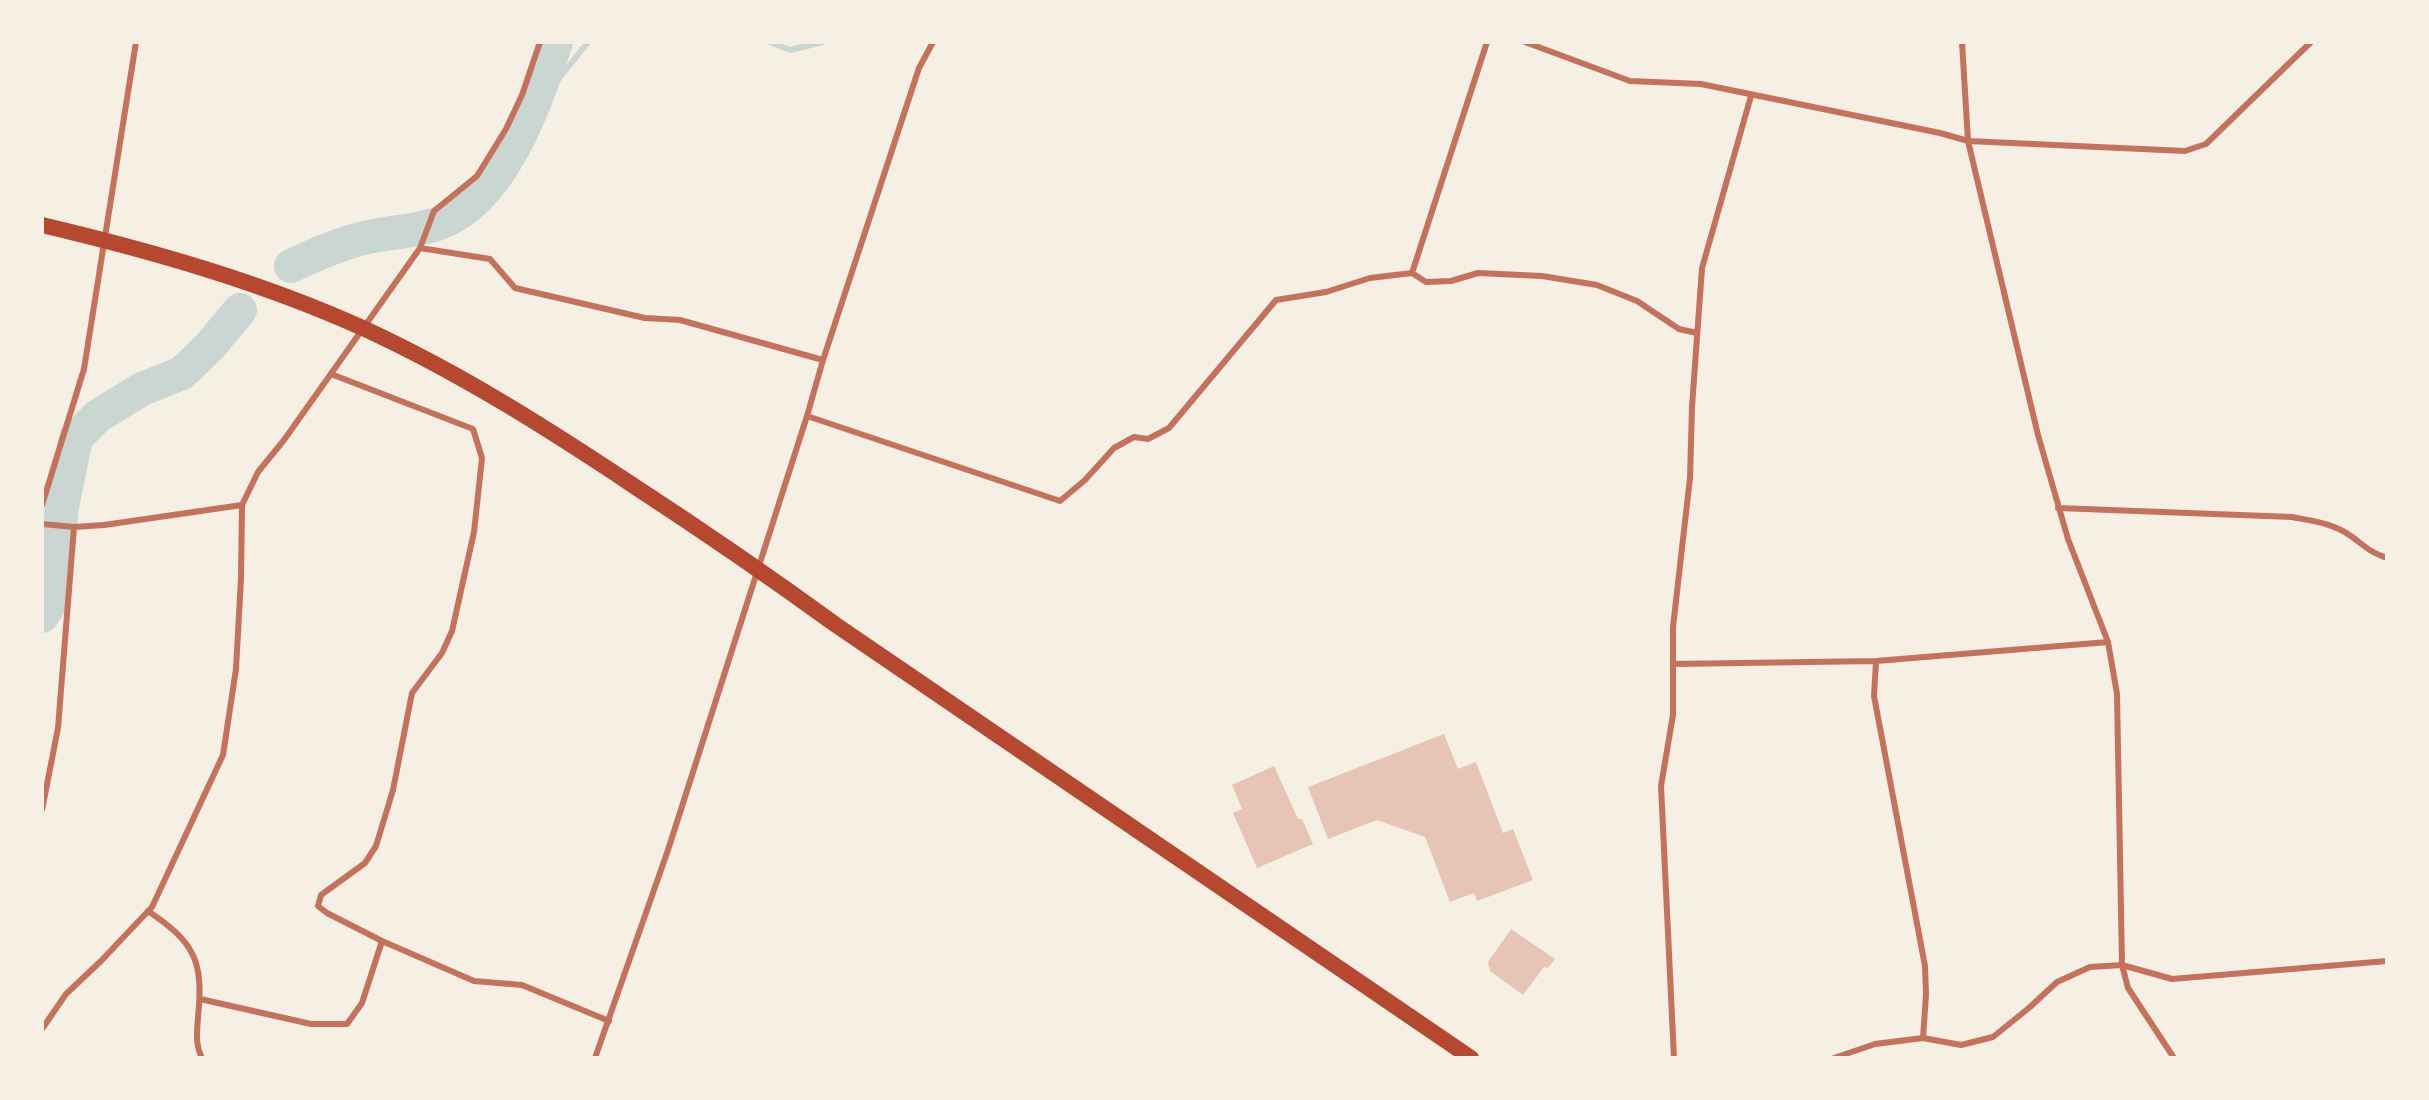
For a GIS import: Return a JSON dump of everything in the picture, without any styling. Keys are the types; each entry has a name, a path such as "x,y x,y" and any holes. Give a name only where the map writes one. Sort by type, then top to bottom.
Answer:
{"highway":[{"path":"42,225 103,239 223,273 364,329 530,417 758,568 846,631 1471,1058"}],"street":[{"path":"42,505 84,369 136,42"},
{"path":"42,1029 66,994 152,907 223,755 236,669 242,505 258,472 364,329 420,248 434,211 477,176 506,129 522,94 540,42"},
{"path":"595,1058 668,850 823,360 919,68 933,42"},
{"path":"1412,273 1487,42"},
{"path":"1525,42 1630,81 1701,84 1940,133 1968,141 2185,151 2206,144 2311,42"},
{"path":"1962,42 1968,141 2032,412 2068,540 2108,642 2117,694 2122,965 2128,988 2174,1058"},
{"path":"1674,1058 1661,786 1673,715 1672,627 1690,478 1692,406 1702,268 1751,96"},
{"path":"420,248 490,259 515,288 645,318 680,320 823,360"},
{"path":"807,416 1060,501 1085,480 1114,448 1134,437 1148,439 1169,428 1276,300 1326,292 1370,278 1412,273 1426,282 1451,281 1478,273 1542,276 1597,285 1637,301 1679,329 1697,333"},
{"path":"330,374 473,429 483,458 474,532 452,631 442,653 412,693 393,790 376,846 365,863 321,895 318,906 327,914 474,981 522,985 609,1021"},
{"path":"45,524 70,527 242,505"},
{"path":"2058,508 2292,517 2326,523 2350,535 2369,552 2387,558"},
{"path":"42,810 58,728 70,527"},
{"path":"1672,664 1876,661 2108,642"},
{"path":"1876,661 1874,696 1924,966 1926,995 1923,1038"},
{"path":"148,911 173,928 189,945 200,979 197,1047 202,1058"},
{"path":"200,999 311,1024 346,1024 362,1003 382,940"},
{"path":"1834,1058 1875,1044 1923,1038 1961,1045 1993,1037 2057,982 2090,967 2122,965 2172,979 2387,961"}],"building":[{"path":"1444,734 1458,769 1476,762 1503,833 1513,829 1533,880 1477,901 1474,893 1450,902 1425,837 1377,820 1328,839 1308,787"},
{"path":"1274,766 1298,819 1302,819 1313,844 1257,868 1233,813 1242,809 1232,785"},
{"path":"1511,929 1555,959 1548,968 1544,967 1523,995 1490,971 1488,962"}],"waterway":[{"path":"291,266 345,243 431,226 463,211 500,171 514,146 538,92 556,42"},
{"path":"532,112 588,42"},
{"path":"770,42 790,50 823,42"},
{"path":"42,616 48,607 55,577 62,506 76,438 98,416 142,389 182,373 210,346 240,310"}]}
